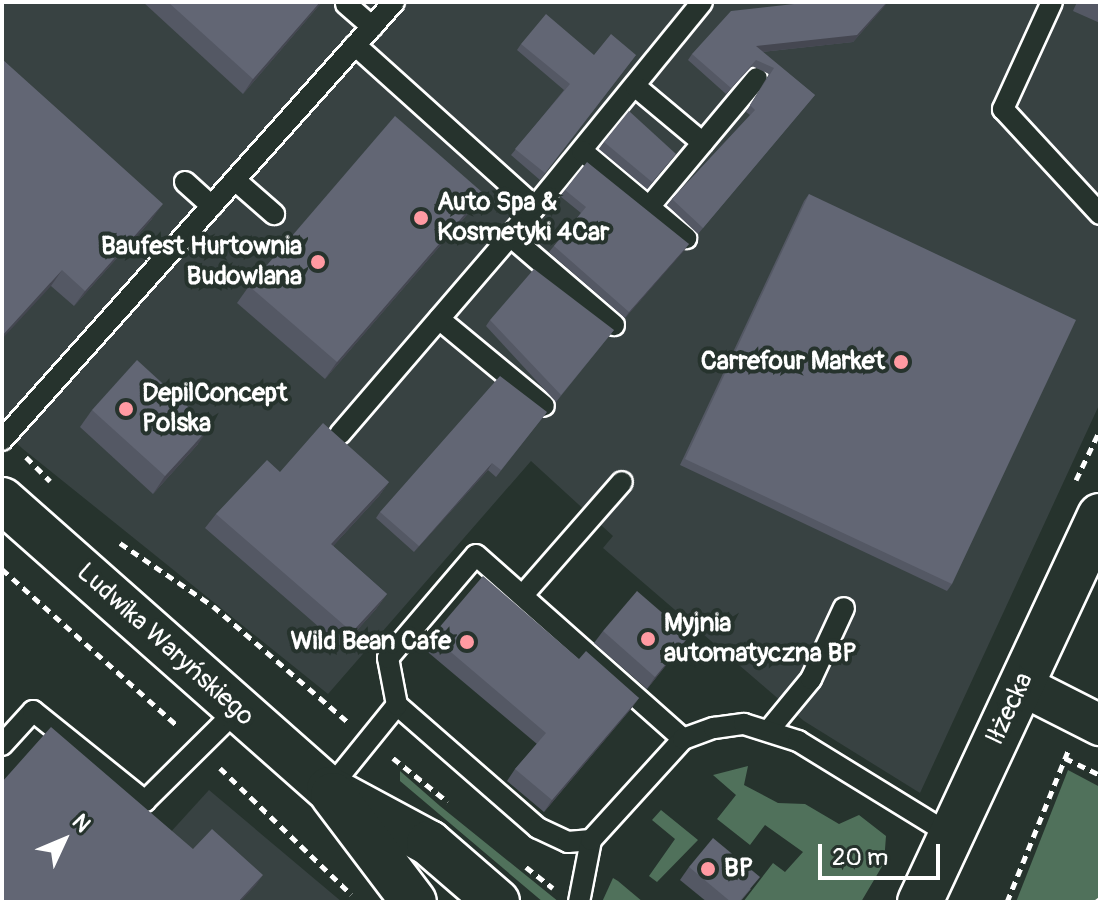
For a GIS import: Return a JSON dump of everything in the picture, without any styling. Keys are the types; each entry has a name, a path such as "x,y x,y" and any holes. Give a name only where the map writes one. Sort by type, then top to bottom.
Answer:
{"main road":[{"name":"Ludwika Waryńskiego","path":"2,500 329,789 414,902"},
{"name":"Iłżecka","path":"920,902 1021,685 1094,541"},
{"name":"Ludwika Waryńskiego","path":"329,789 429,843 497,902"}],"street":[{"path":"1021,685 1092,721"}],"lane":[{"path":"4,438 394,2"},
{"path":"340,434 636,87 702,2"},
{"path":"1052,2 1003,109 1100,214"},
{"path":"346,4 372,27"},
{"path":"355,45 535,207"},
{"path":"649,207 757,78"},
{"path":"636,87 703,143"},
{"path":"582,151 686,238"},
{"path":"235,180 274,214"},
{"path":"185,182 212,206"},
{"path":"510,236 614,325"},
{"path":"439,319 544,406"},
{"path":"523,595 622,482"},
{"path":"591,840 568,842 538,828 397,705 388,658 476,555 683,739"},
{"path":"769,730 811,679 844,608"},
{"path":"329,789 372,742 397,705"},
{"path":"2,745 33,711 145,801 238,709"},
{"path":"579,902 591,840 683,739 744,724 769,730 951,835"}],"path":[{"path":"4,438 63,493"},
{"path":"114,539 213,606 372,742 457,809"},
{"path":"1007,902 1065,758 1092,721"},
{"path":"1065,758 1100,775"},
{"path":"514,857 559,893"}],"shaded area":[{"path":"2,2 1100,2 1100,403 920,793 804,721 603,548 613,536 531,461 328,694 23,449 2,430"},
{"path":"209,790 342,902 107,902"}],"green space":[{"path":"748,766 744,785 778,803 805,804 839,824 859,815 886,836 884,863 861,902 743,902 773,863 785,872 803,852 765,825 750,845 717,819 736,795 713,775"},
{"path":"1068,770 1100,787 1100,902 1016,902"},
{"path":"400,771 559,902 543,902 400,781"},
{"path":"661,810 698,840 657,882 649,876 675,839 652,820"},
{"path":"613,878 618,881 643,902 602,902"}],"building":[{"path":"168,2 320,2 253,79"},
{"path":"812,2 887,2 857,35 756,46 815,95 703,228 672,199 755,110 750,105 774,68 756,60 731,88 692,54 731,11"},
{"path":"546,14 594,55 611,34 636,55 545,173 515,149 570,84 521,44"},
{"path":"2,59 163,204 85,291 62,270 2,336"},
{"path":"629,111 676,154 652,182 604,142"},
{"path":"395,116 483,193 337,362 249,286"},
{"path":"587,162 689,244 629,312 554,246 586,207 565,190"},
{"path":"809,194 1076,320 952,584 685,459"},
{"path":"534,269 614,330 561,395 490,320"},
{"path":"137,360 210,427 165,476 92,410"},
{"path":"500,376 547,412 501,470 492,463 419,546 380,512"},
{"path":"323,423 389,482 331,544 387,594 352,632 216,514 267,460 280,472"},
{"path":"483,576 579,659 586,651 639,698 552,800 515,769 546,733 432,636"},
{"path":"637,591 689,636 655,677 603,631"},
{"path":"51,727 193,849 212,829 263,875 238,902 2,902 2,782"},
{"path":"713,838 760,877 739,902 731,902 689,867"}],"place":[{"name":"Auto Spa & Kosmetyki 4Car","path":"421,218"},
{"name":"Baufest Hurtownia Budowlana","path":"318,262"},
{"name":"Carrefour Market","path":"901,362"},
{"name":"DepilConcept Polska","path":"126,409"},
{"name":"Myjnia automatyczna BP","path":"648,639"},
{"name":"Wild Bean Cafe","path":"467,642"},
{"name":"BP","path":"708,869"}]}
